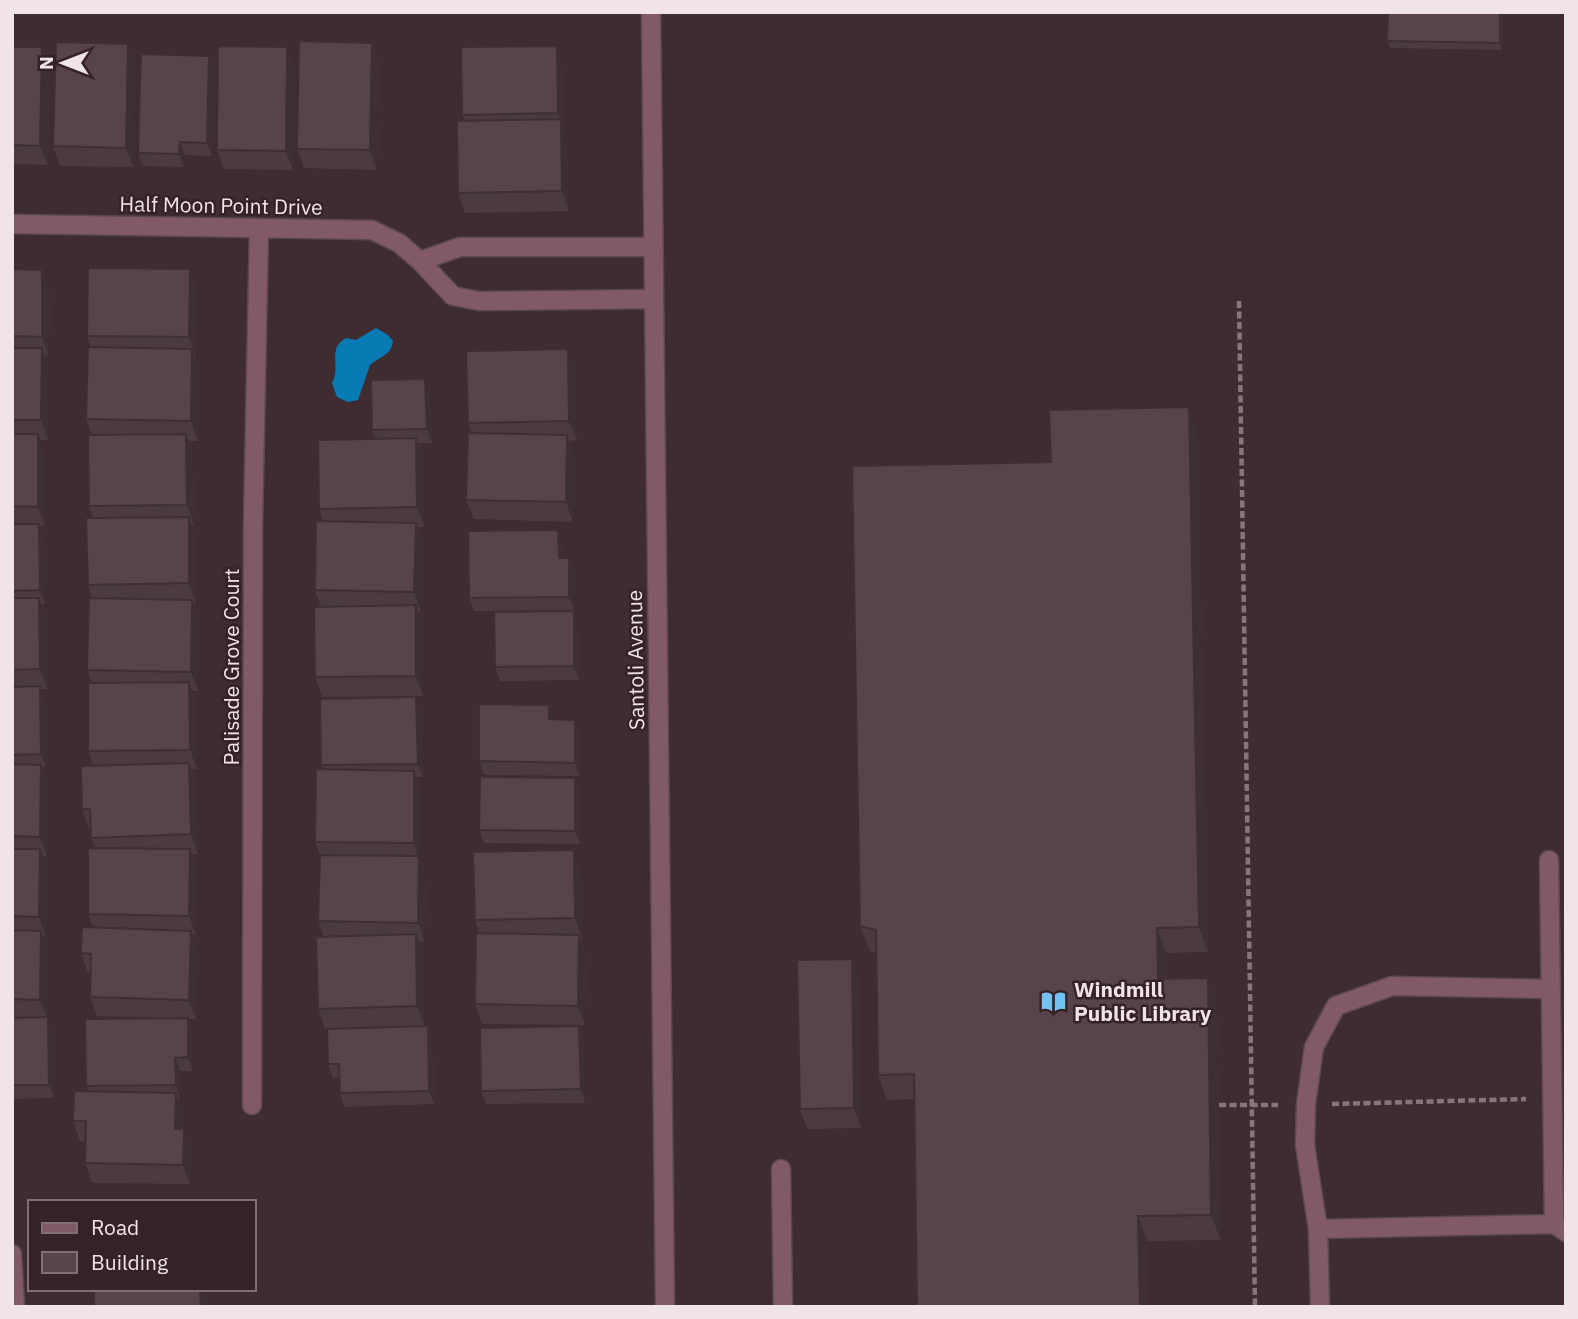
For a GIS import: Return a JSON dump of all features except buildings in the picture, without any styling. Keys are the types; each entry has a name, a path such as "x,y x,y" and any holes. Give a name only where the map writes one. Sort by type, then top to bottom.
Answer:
{"street":[{"name":"Santoli Avenue","path":"651,12 665,1307"},
{"name":"Half Moon Point Drive","path":"12,224 372,230 399,243 453,296 479,301 654,299"},
{"name":"Palisade Grove Court","path":"252,1105 253,524 259,229"},
{"path":"420,261 460,247 653,247"},
{"path":"1549,860 1552,1098 1560,1228"},
{"path":"1320,1307 1318,1229 1305,1145 1306,1104 1314,1047 1336,1006 1392,986 1551,989"},
{"path":"781,1169 783,1307"},
{"path":"1560,1228 1566,1209"},
{"path":"1318,1229 1560,1228"},
{"path":"12,1254 15,1307"}],"path":[{"path":"1239,301 1255,1307"},
{"path":"1219,1105 1552,1098"}],"water":[{"path":"376,328 393,341 390,350 370,365 358,400 348,402 337,397 332,383 336,370 337,347 346,338 356,340"}],"place":[{"name":"Windmill Public Library","path":"1054,1001"}]}
